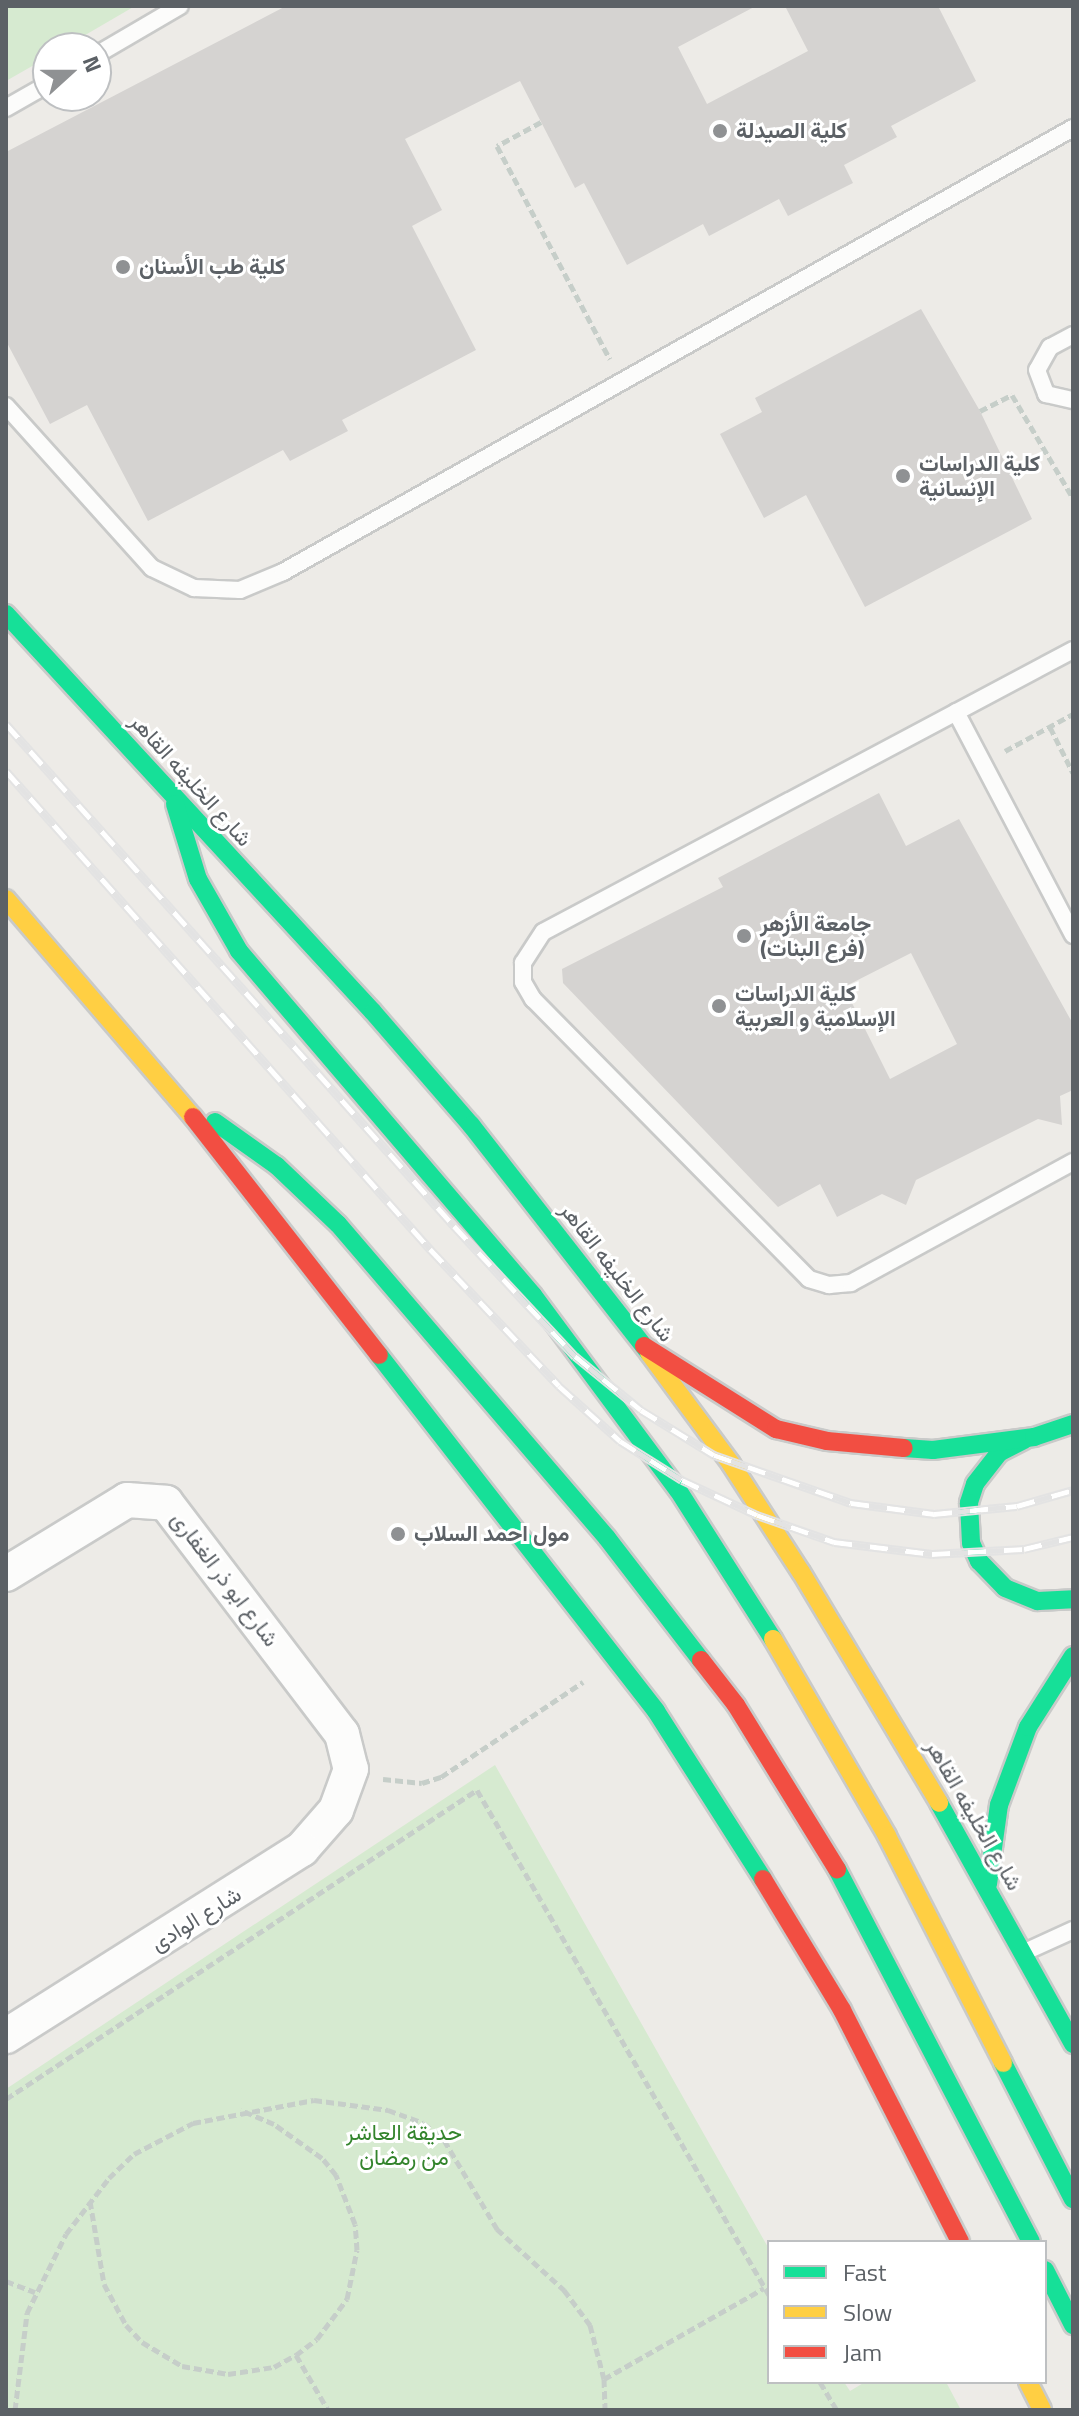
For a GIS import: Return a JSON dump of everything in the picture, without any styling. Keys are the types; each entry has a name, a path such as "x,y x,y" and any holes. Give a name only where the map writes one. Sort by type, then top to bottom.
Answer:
{"main road":[{"name":"شارع الخليفه القاهر","path":"6,614 471,1125 644,1346 731,1464 801,1572 988,1884 1073,2044"},
{"path":"173,795 198,879 239,951 533,1295 669,1478 747,1594 887,1836 1073,2199"},
{"path":"6,899 177,1096 617,1660 715,1799 788,1917 899,2119 959,2240"},
{"path":"177,1096 277,1166 338,1224 682,1632 811,1823 891,1965 1030,2240"},
{"path":"644,1346 776,1429 827,1441 933,1450 1034,1437"},
{"path":"1073,1424 1007,1448 985,1467 969,1503 971,1543 979,1561 1005,1588 1038,1601 1073,1599"},
{"path":"988,1884 999,1805 1028,1727 1073,1656"},
{"path":"1047,2274 1073,2325"},
{"path":"1029,2384 1042,2410"}],"street":[{"name":"شارع ابو ذر الغفارى","path":"6,1574 127,1500 166,1503 342,1734 351,1769"},
{"name":"شارع الوادى","path":"6,2036 302,1849 336,1810 351,1769"}],"lane":[{"path":"112,46 180,6"},
{"path":"6,108 32,93"},
{"path":"6,406 152,568 194,588 217,591 262,583 1073,128"},
{"path":"1073,335 1040,357 1038,383 1057,400 1073,400"},
{"path":"1073,650 543,932 523,963 523,982 533,999 809,1279 829,1285 851,1283 1073,1162"},
{"path":"956,712 1073,935"},
{"path":"1025,1952 1073,1930"}],"path":[{"path":"541,122 497,146 622,381"},
{"path":"980,411 1038,383"},
{"path":"1012,395 1073,498"},
{"path":"983,763 1073,714"},
{"path":"1050,727 1073,773"},
{"path":"351,1769 398,1783 441,1777 617,1660"},
{"path":"6,2099 477,1790 767,2292"},
{"path":"15,2410 19,2349 35,2292 90,2200 134,2154 158,2139 241,2110 314,2100 350,2102 423,2123 461,2162 497,2229 577,2305 590,2325 604,2379 605,2410"},
{"path":"90,2200 104,2284 126,2325 142,2342 182,2366 228,2374 274,2367 296,2355 317,2339 347,2299 357,2250 355,2224 336,2175 322,2158 274,2124 241,2110"},
{"path":"6,2281 35,2292"},
{"path":"604,2379 764,2288"},
{"path":"296,2355 328,2410"},
{"path":"821,2384 837,2410"}],"green space":[{"path":"6,6 135,6 90,32 32,32 32,66 6,81"},
{"name":"حديقة العاشر من رمضان","path":"495,1765 767,2245 767,2384 845,2384 850,2391 862,2384 947,2384 961,2410 6,2410 6,2089"}],"building":[{"name":"كلية طب الأسنان","path":"286,6 756,6 678,47 707,104 808,51 785,6 938,6 976,81 891,126 897,137 844,165 853,183 788,216 779,199 709,236 703,224 627,265 584,183 575,188 520,81 405,139 442,210 412,226 476,350 342,420 348,431 290,461 283,450 148,521 87,405 50,424 6,341 6,152 83,112 112,112 112,97"},
{"name":"كلية الدراسات الإنسانية","path":"921,309 980,411 1032,519 865,607 806,495 764,518 720,434 762,412 755,398"},
{"name":"كلية الدراسات الإسلامية و العربية","path":"879,793 906,846 959,819 1073,1024 1073,1090 1060,1096 1062,1125 1038,1119 916,1180 906,1205 882,1194 837,1217 820,1184 778,1207 563,983 562,969 723,887 718,878","holes":["911,953 957,1044 890,1079 844,987"]}],"railway":[{"path":"6,724 454,1226 575,1356 641,1410 714,1455 851,1503 934,1514 1017,1506 1073,1490"},
{"path":"6,771 430,1249 559,1386 620,1441 682,1480 757,1515 834,1542 932,1554 1024,1549 1073,1537"}],"traffic: fast":[{"path":"6,614 373,1012 471,1125 649,1353"},
{"path":"175,804 198,879 239,951 533,1295 678,1490 773,1639"},
{"path":"215,1122 277,1166 338,1224 607,1538 701,1660"},
{"path":"379,1355 656,1711 763,1879"},
{"path":"904,1448 933,1450 1034,1437 1073,1424"},
{"path":"1024,1440 999,1453 975,1484 969,1503 971,1543 979,1561 1005,1588 1038,1601 1073,1599"},
{"path":"988,1884 999,1805 1028,1727 1073,1656"},
{"path":"939,1803 1073,2044"},
{"path":"837,1869 1030,2240"},
{"path":"1003,2063 1073,2199"},
{"path":"1047,2274 1073,2325"}],"traffic: slow":[{"path":"6,899 193,1117"},
{"path":"649,1353 731,1464 801,1572 939,1803"},
{"path":"773,1639 887,1836 1003,2063"},
{"path":"1029,2384 1042,2410"}],"traffic: jam":[{"path":"193,1117 379,1355"},
{"path":"644,1346 776,1429 827,1441 904,1448"},
{"path":"701,1660 736,1705 837,1869"},
{"path":"763,1879 842,2010 959,2240"}],"place":[{"name":"كلية الصيدلة","path":"720,131"},
{"name":"كلية طب الأسنان","path":"123,267"},
{"name":"كلية الدراسات الإنسانية","path":"903,476"},
{"name":"جامعة الأزهر (فرع البنات)","path":"744,936"},
{"name":"كلية الدراسات الإسلامية و العربية","path":"719,1006"},
{"name":"مول احمد السلاب","path":"398,1534"}]}
